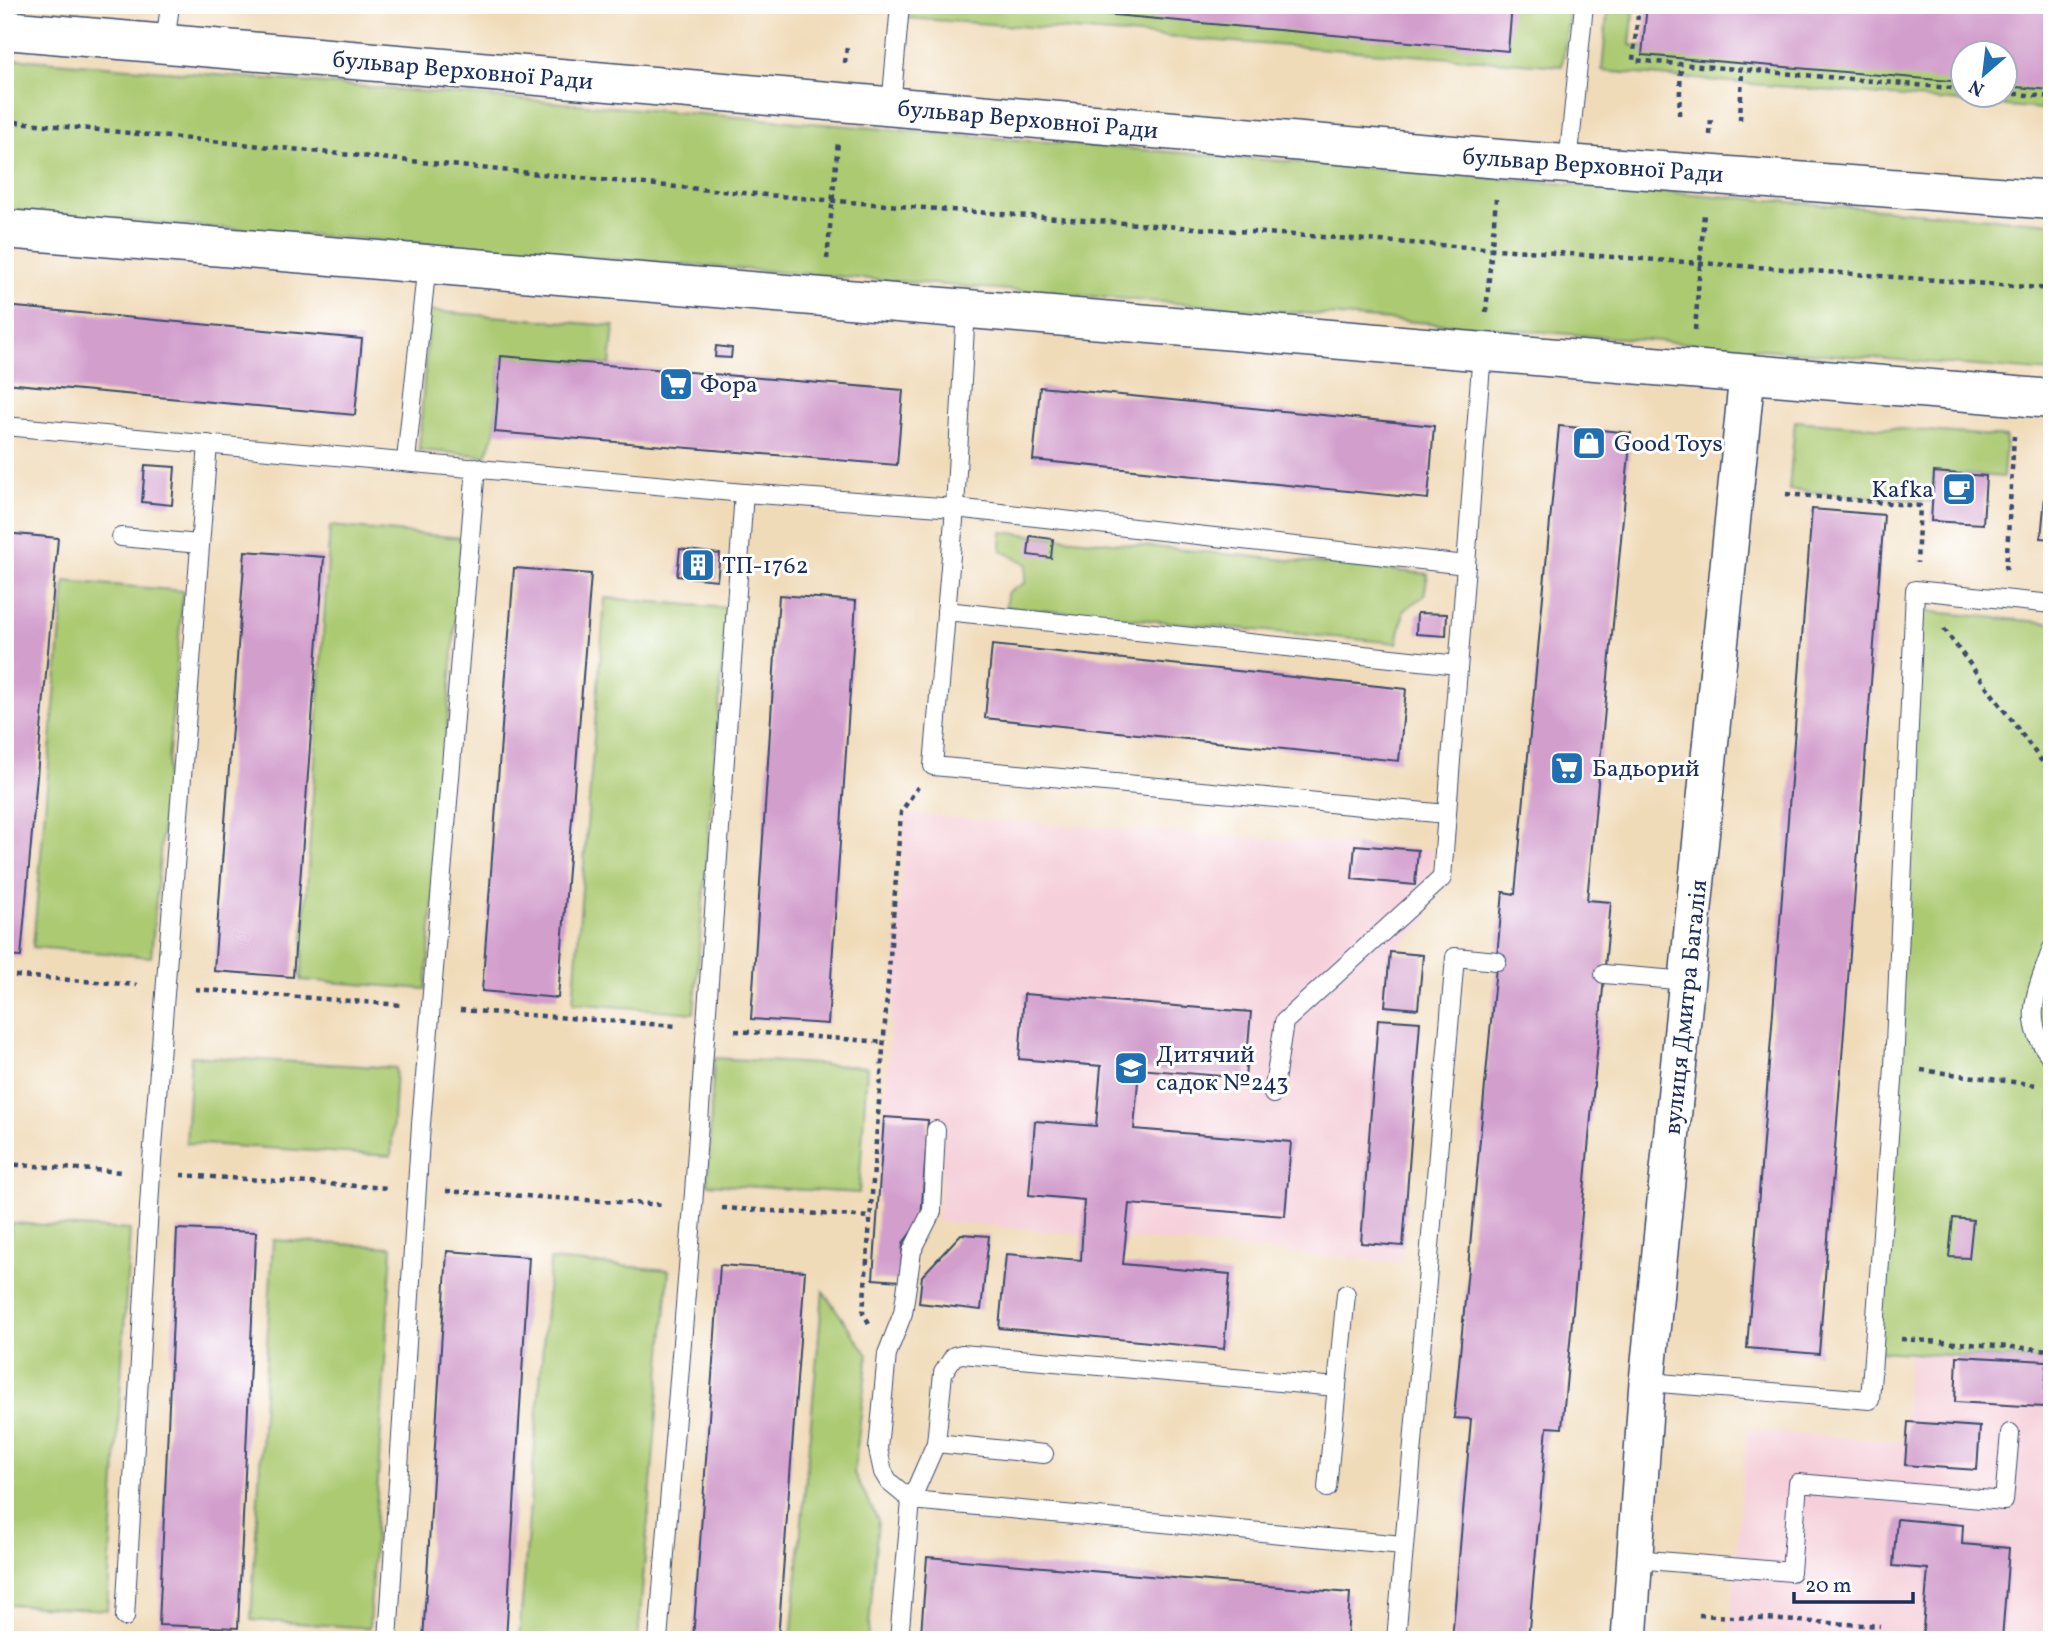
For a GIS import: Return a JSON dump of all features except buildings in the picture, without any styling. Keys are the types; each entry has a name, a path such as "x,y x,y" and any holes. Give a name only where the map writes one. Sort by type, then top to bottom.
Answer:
{"street":[{"name":"бульвар Верховної Ради","path":"5,30 1500,159 2052,200"},
{"path":"5,229 2052,399"},
{"name":"вулиця Дмитра Багалія","path":"1629,1640 1647,1382 1747,375"}],"lane":[{"path":"165,44 170,5"},
{"path":"891,107 900,5"},
{"path":"1568,164 1584,5"},
{"path":"406,460 427,263"},
{"path":"966,308 955,508 933,766 1447,814"},
{"path":"1273,1094 1283,1023 1442,878 1482,351"},
{"path":"5,426 406,460 744,493 955,508 1466,565"},
{"path":"125,1617 151,1174 208,444"},
{"path":"388,1640 421,1124 476,467"},
{"path":"657,1640 693,1206 744,493"},
{"path":"121,537 200,544"},
{"path":"1647,1382 1870,1400 1894,1067 1915,590 2052,604"},
{"path":"946,611 1458,665"},
{"path":"2052,947 2035,996 2033,1016 2034,1032 2052,1058"},
{"path":"1396,1640 1455,957 1497,961"},
{"path":"1604,974 1688,981"},
{"path":"936,1130 932,1211 912,1251 903,1313 887,1354 879,1460 889,1482 911,1500 1403,1545"},
{"path":"1327,1488 1346,1294"},
{"path":"899,1640 911,1500 936,1443 943,1373 947,1362 962,1354 1337,1387"},
{"path":"1634,1559 1791,1572 1798,1483 2004,1501 2011,1433"},
{"path":"936,1443 1044,1454"}],"path":[{"path":"1639,5 1633,60 1948,88"},
{"path":"817,296 827,263 846,47"},
{"path":"1679,116 1681,65"},
{"path":"1740,120 1742,70"},
{"path":"2018,94 2052,97"},
{"path":"1692,368 1711,118"},
{"path":"5,121 833,200 1492,251 1701,261 2052,289"},
{"path":"1482,351 1500,159"},
{"path":"2004,599 2014,431"},
{"path":"1786,495 1920,506 1915,590 2052,775"},
{"path":"887,1354 863,1313 901,812 933,766"},
{"path":"1894,1067 2039,1085"},
{"path":"1876,1337 2052,1350"},
{"path":"1699,1615 1880,1626"}],"shaded area":[{"name":"Дитячий садок №243","path":"906,814 1433,850 1427,922 1390,953 1385,1006 1378,1019 1361,1243 1403,1246 1401,1263 937,1221 945,1121 884,1117"},
{"path":"1909,1354 2052,1361 2052,1640 1729,1640 1746,1430 1902,1442"}],"green space":[{"path":"795,5 883,5 882,12"},
{"path":"908,5 1570,5 1562,66 907,18"},
{"path":"1608,5 1634,5 1630,45 1948,74 1948,101 1602,71"},
{"path":"5,58 2052,223 2052,372 5,211"},
{"path":"2018,79 2052,82 2052,110 2018,107"},
{"path":"429,311 614,326 610,365 501,357 495,432 486,456 419,450"},
{"path":"1795,421 2006,437 2003,477 1934,472 1932,502 1789,490"},
{"path":"330,526 462,538 426,989 301,980"},
{"path":"1002,532 1428,574 1424,596 1404,610 1397,643 1006,607 1007,593 1025,583 1027,564 1001,550"},
{"path":"65,581 183,591 151,957 33,947"},
{"path":"605,598 727,608 694,1013 573,1003"},
{"path":"1921,611 2052,623 2052,1361 1875,1351"},
{"path":"191,1056 396,1068 391,1156 186,1143"},
{"path":"714,1058 867,1067 859,1193 707,1184"},
{"path":"11,1223 130,1230 107,1610 5,1604 5,1320"},
{"path":"273,1240 392,1247 369,1628 251,1620"},
{"path":"550,1260 669,1270 638,1640 519,1640"},
{"path":"823,1291 868,1355 854,1473 878,1520 868,1640 791,1640"}],"place":[{"name":"Фора","path":"676,384"},
{"name":"Good Toys","path":"1589,443"},
{"name":"Kafka","path":"1959,489"},
{"name":"ТП-1762","path":"698,565"},
{"name":"Бадьорий","path":"1567,768"},
{"name":"Дитячий садок №243","path":"1131,1068"}]}
